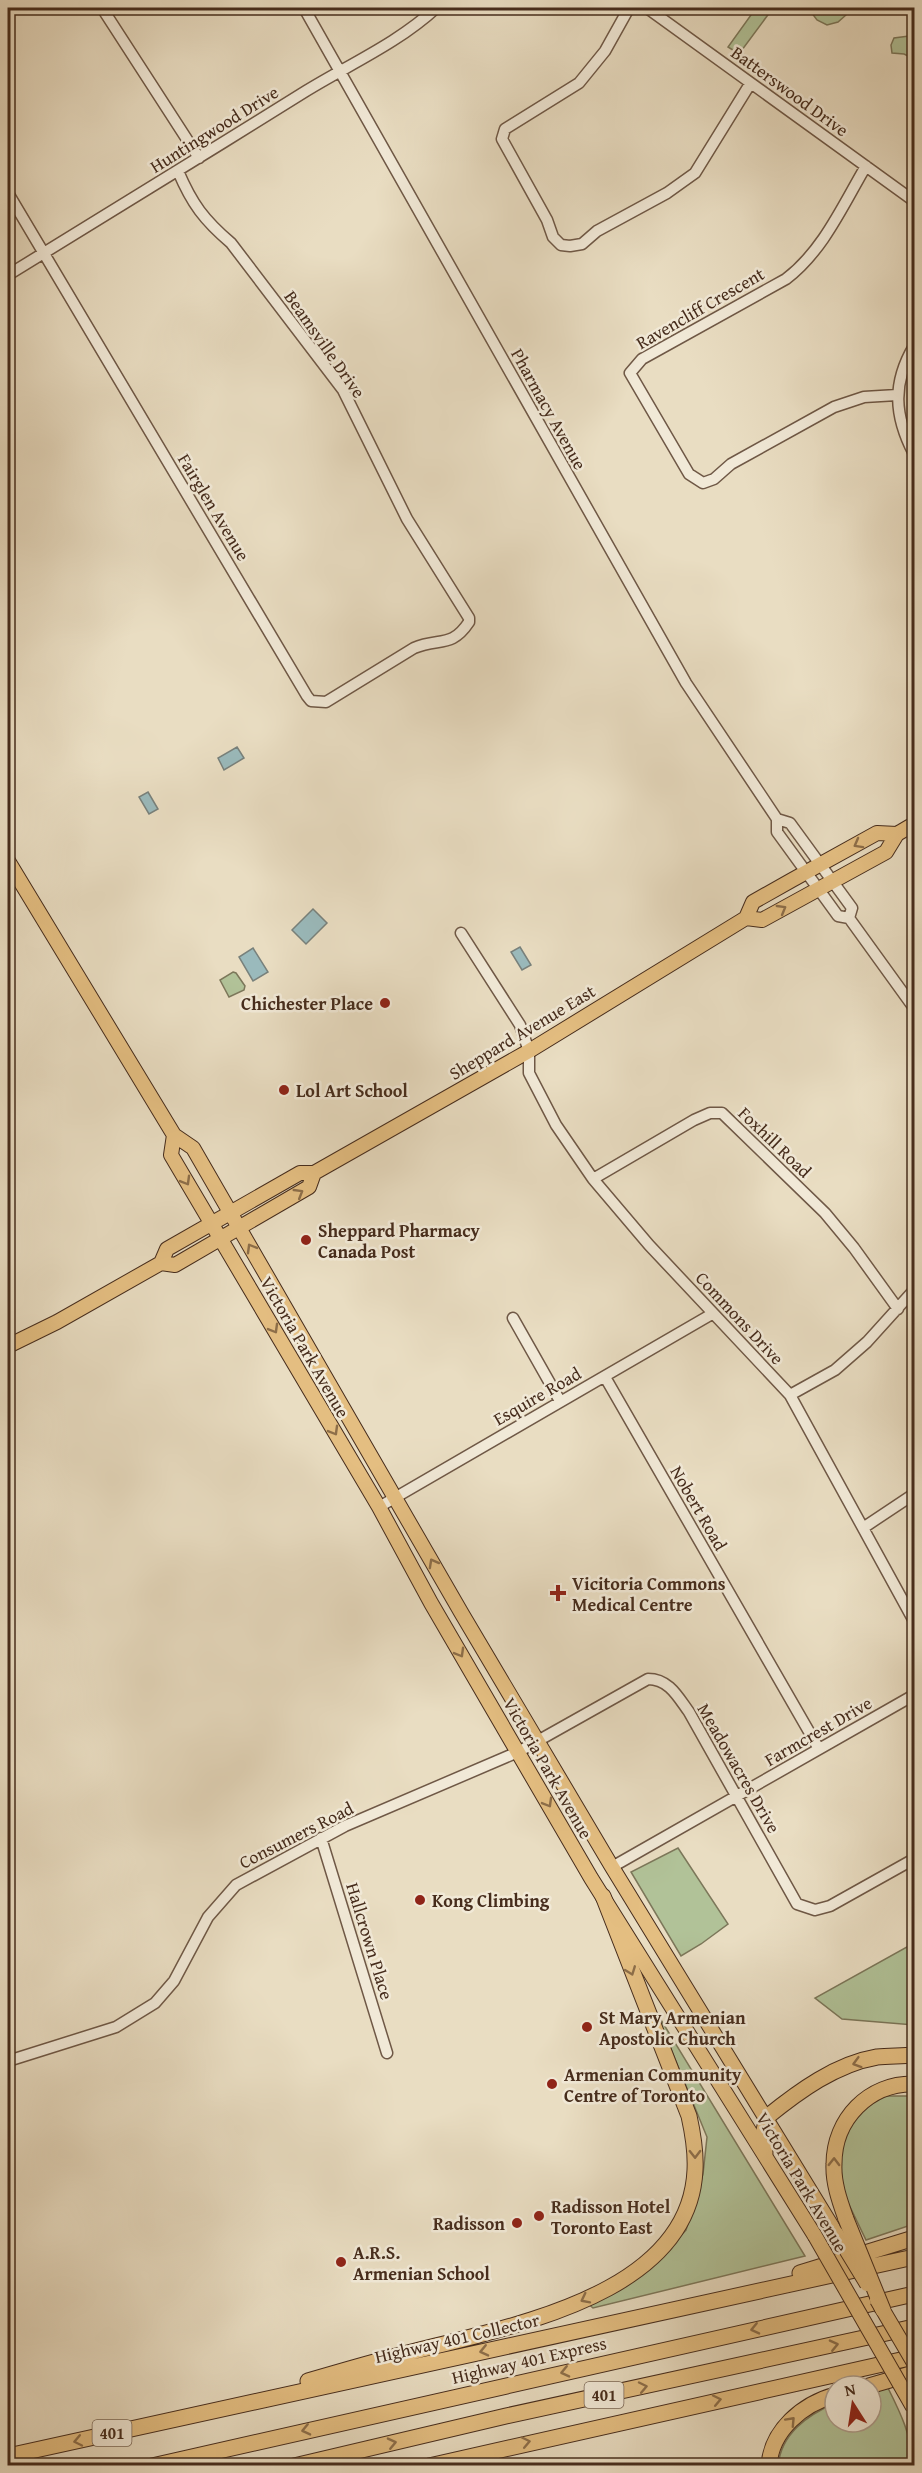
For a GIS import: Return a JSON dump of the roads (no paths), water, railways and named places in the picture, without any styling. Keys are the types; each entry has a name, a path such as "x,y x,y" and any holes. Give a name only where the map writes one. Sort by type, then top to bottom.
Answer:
{"highway":[{"path":"197,2415 375,2361 555,2314 628,2275 649,2260 667,2241 680,2222 690,2197 695,2171 693,2134 689,2115 603,1896"},
{"path":"765,2153 763,2135 767,2117 803,2089 844,2067 876,2058 915,2055"},
{"path":"884,2310 839,2199 834,2166 837,2138 842,2126 859,2104 880,2091 915,2084"},
{"path":"689,2306 915,2238"},
{"name":"Highway 401 Collector","path":"8,2456 915,2257"},
{"name":"Highway 401 Express","path":"152,2466 915,2294"},
{"name":"401","path":"294,2466 506,2416 915,2327"},
{"name":"401","path":"429,2466 915,2357"},
{"path":"883,2382 915,2373"},
{"path":"769,2466 776,2442 789,2422 804,2408 823,2401"}],"main road":[{"name":"Sheppard Avenue East","path":"746,918 762,920 886,852 897,834 915,824"},
{"name":"Sheppard Avenue East","path":"8,1346 57,1322 161,1263 167,1249 300,1173 314,1173 529,1051 746,918 753,902 805,872 877,833 897,834"},
{"name":"Victoria Park Avenue","path":"8,861 174,1135 193,1148 462,1614 612,1867 767,2117 915,2363"},
{"name":"Victoria Park Avenue","path":"174,1135 171,1155 211,1225 379,1507 431,1603 603,1896 765,2153 914,2411"},
{"name":"Sheppard Avenue East","path":"161,1263 175,1265 221,1240 309,1187 314,1173"}],"street":[{"path":"102,8 199,158"},
{"name":"Pharmacy Avenue","path":"304,8 686,683 777,819 777,832 838,916 849,918 915,1008"},
{"name":"Huntingwood Drive","path":"8,275 339,71 387,46 436,8"},
{"path":"629,8 605,51 584,78 570,90 505,129 502,139 554,237 561,244 570,246 582,244 597,231 667,193 695,173 750,84"},
{"name":"Batterswood Drive","path":"647,8 915,201"},
{"name":"Ravencliff Crescent","path":"866,166 819,245 797,270 786,279 642,358 630,374 689,474 703,483 714,479 731,465 834,407 864,397 897,395"},
{"name":"Beamsville Drive","path":"178,171 186,191 208,224 231,243 343,390 407,519 469,618 462,633 454,639"},
{"name":"Fairglen Avenue","path":"8,193 311,701 326,702 426,643 454,639"},
{"path":"915,346 908,357 897,395 903,430 915,454"},
{"name":"Pharmacy Avenue","path":"777,819 790,823 833,880 852,908 849,918"},
{"path":"461,933 520,1025 529,1051"},
{"name":"Commons Drive","path":"529,1051 529,1073 533,1083 556,1125 593,1179 649,1245 790,1395 915,1621"},
{"name":"Foxhill Road","path":"593,1179 694,1120 710,1113 722,1113 825,1213 854,1248 898,1309"},
{"path":"790,1395 835,1370 867,1342 915,1290"},
{"name":"Esquire Road","path":"379,1507 712,1314"},
{"path":"513,1318 560,1401"},
{"name":"Nobert Road","path":"605,1377 819,1749"},
{"path":"863,1528 915,1494"},
{"name":"Meadowacres Drive","path":"518,1752 648,1679 657,1679 672,1687 689,1712 797,1904 815,1910 830,1906 915,1859"},
{"name":"Farmcrest Drive","path":"612,1867 915,1695"},
{"name":"Consumers Road","path":"8,2061 116,2028 155,2003 174,1981 208,1917 236,1885 321,1838 518,1752"},
{"name":"Hallcrown Place","path":"321,1838 387,2053"}],"water":[{"path":"237,747 244,758 224,770 218,758"},
{"path":"148,792 158,809 149,814 139,797"},
{"path":"313,909 327,923 306,944 292,930"},
{"path":"520,947 531,965 522,970 511,952"},
{"path":"253,948 268,972 253,981 239,957"}],"place":[{"name":"Chichester Place","path":"385,1003"},
{"name":"Lol Art School","path":"284,1090"},
{"name":"Sheppard Pharmacy Canada Post","path":"306,1240"},
{"name":"Vicitoria Commons Medical Centre","path":"558,1593"},
{"name":"Kong Climbing","path":"420,1900"},
{"name":"St Mary Armenian Apostolic Church","path":"587,2027"},
{"name":"Armenian Community Centre of Toronto","path":"552,2084"},
{"name":"Radisson Hotel Toronto East","path":"539,2216"},
{"name":"Radisson","path":"517,2223"},
{"name":"A.R.S. Armenian School","path":"341,2262"}]}
